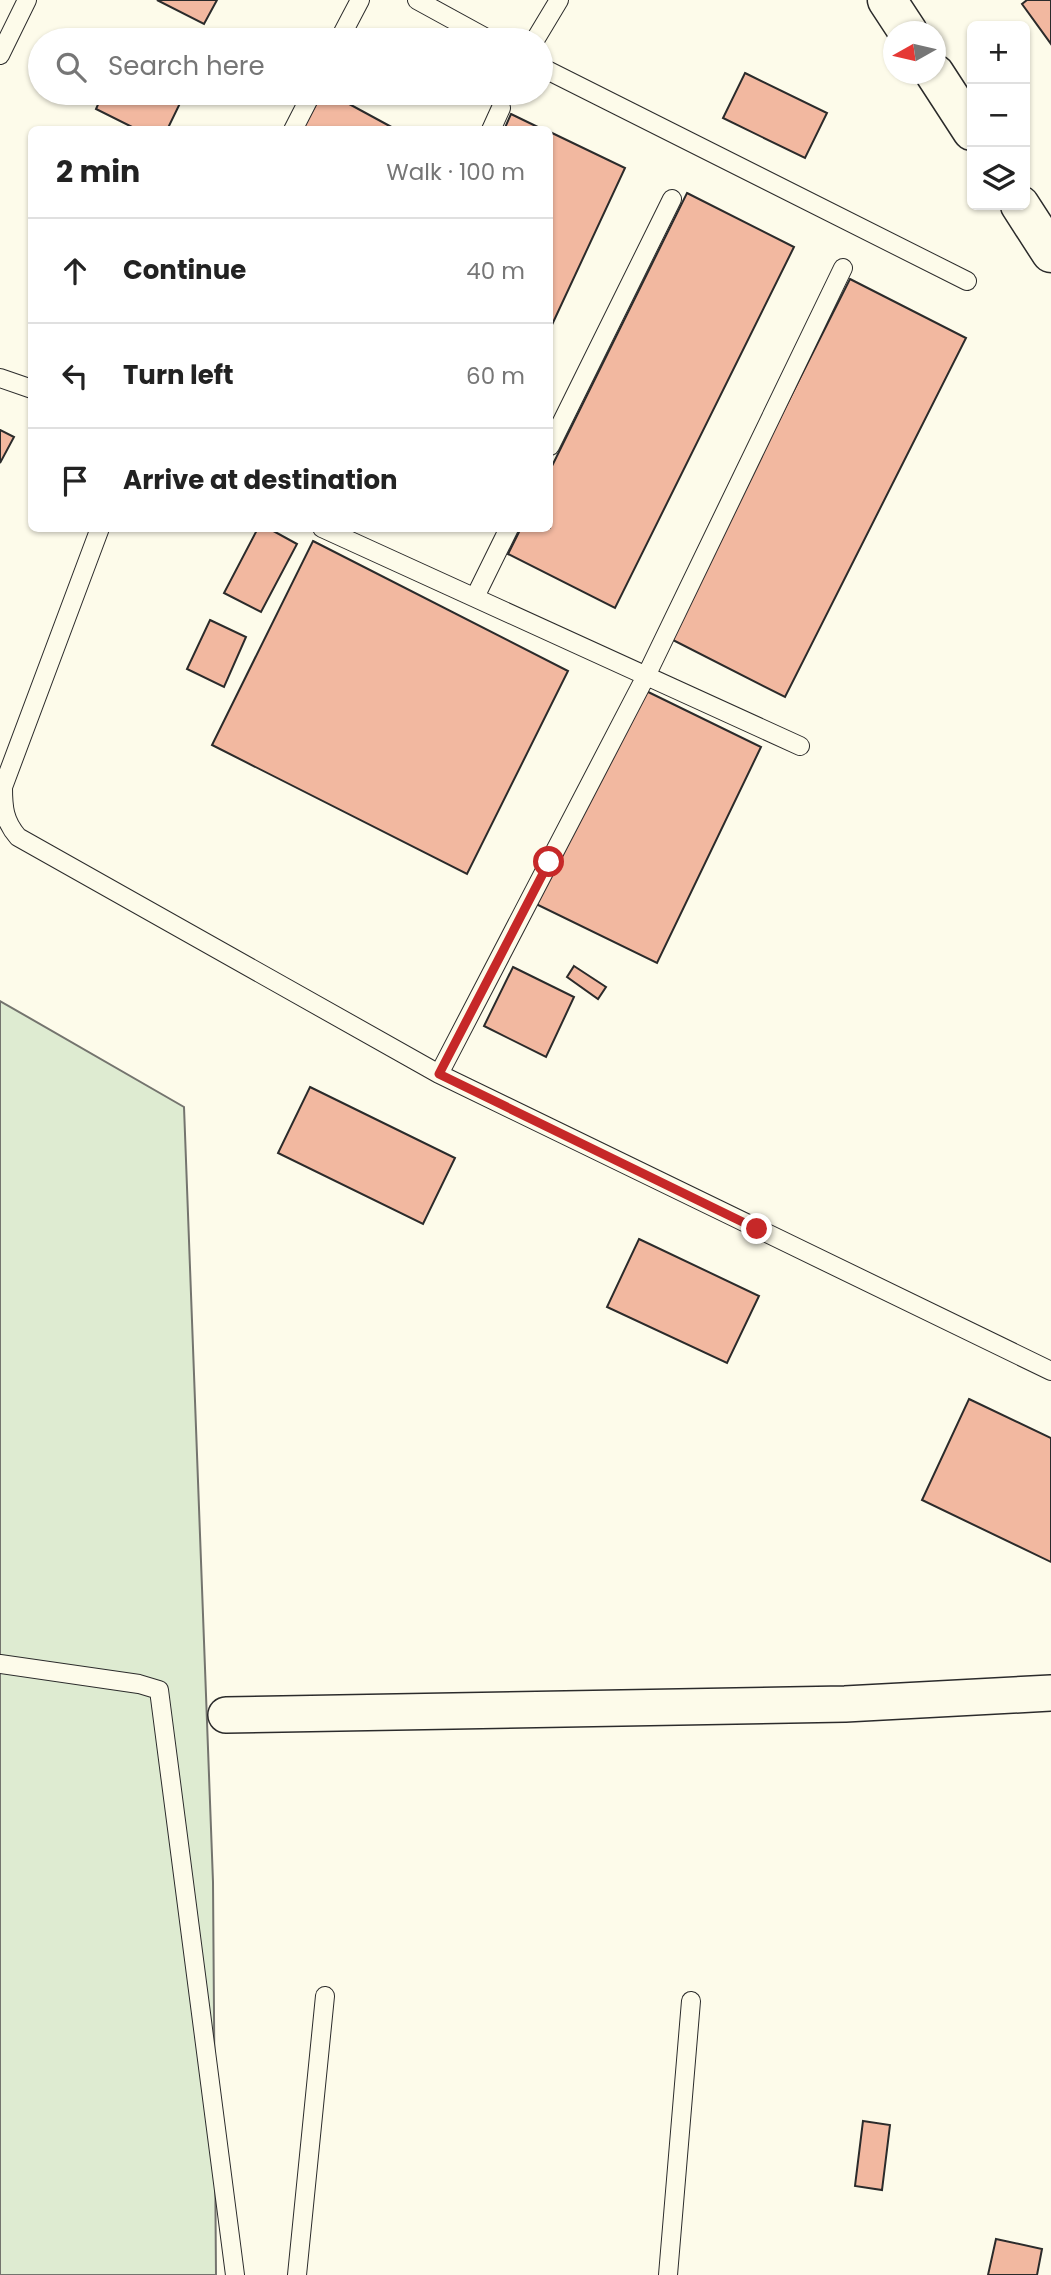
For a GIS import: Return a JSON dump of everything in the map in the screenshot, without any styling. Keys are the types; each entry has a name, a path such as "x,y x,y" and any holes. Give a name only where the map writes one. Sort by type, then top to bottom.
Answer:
{"main road":[{"path":"887,0 901,21"},
{"path":"941,84 967,123"},
{"path":"1023,210 1051,253"}],"street":[{"path":"226,1715 845,1704 1051,1693"}],"lane":[{"path":"0,55 27,0"},
{"path":"345,28 360,0"},
{"path":"417,0 468,28"},
{"path":"542,28 559,0"},
{"path":"553,73 967,281"},
{"path":"295,126 306,105"},
{"path":"493,126 501,107"},
{"path":"553,440 672,199"},
{"path":"439,1074 647,674 843,268"},
{"path":"0,378 28,388"},
{"path":"99,532 3,787 3,808 9,826 18,837 439,1074 1051,1371"},
{"path":"331,532 800,746"},
{"path":"475,597 507,532"},
{"path":"0,1664 139,1684 159,1690 235,2275"},
{"path":"297,2275 325,1996"},
{"path":"668,2275 691,2001"}],"green space":[{"path":"0,1001 184,1107 213,1882 216,2275 0,2275"}],"building":[{"path":"157,0 217,0 204,24"},
{"path":"1027,0 1051,0 1051,44 1022,4"},
{"path":"745,73 827,113 805,158 723,118"},
{"path":"98,105 179,105 169,126 130,126 96,109"},
{"path":"316,105 351,105 390,126 304,126"},
{"path":"511,114 536,126 506,126"},
{"path":"553,133 625,168 553,323"},
{"path":"687,193 794,247 615,608 508,554 519,532 553,532 553,464"},
{"path":"850,279 966,338 785,697 669,638"},
{"path":"0,430 14,437 0,463"},
{"path":"256,532 275,532 297,544 261,612 224,593"},
{"path":"313,541 568,671 467,874 212,745"},
{"path":"210,620 246,637 224,687 187,669"},
{"path":"640,688 761,747 657,963 536,904"},
{"path":"574,966 606,987 598,999 567,977"},
{"path":"513,967 574,997 546,1057 484,1026"},
{"path":"310,1087 455,1158 423,1224 278,1153"},
{"path":"639,1239 759,1296 727,1363 607,1307"},
{"path":"969,1399 1051,1438 1051,1562 922,1500"},
{"path":"863,2121 890,2125 882,2190 855,2186"},
{"path":"996,2239 1042,2249 1037,2275 988,2275"}],"route":[{"path":"549,862 439,1074 757,1229"}]}
